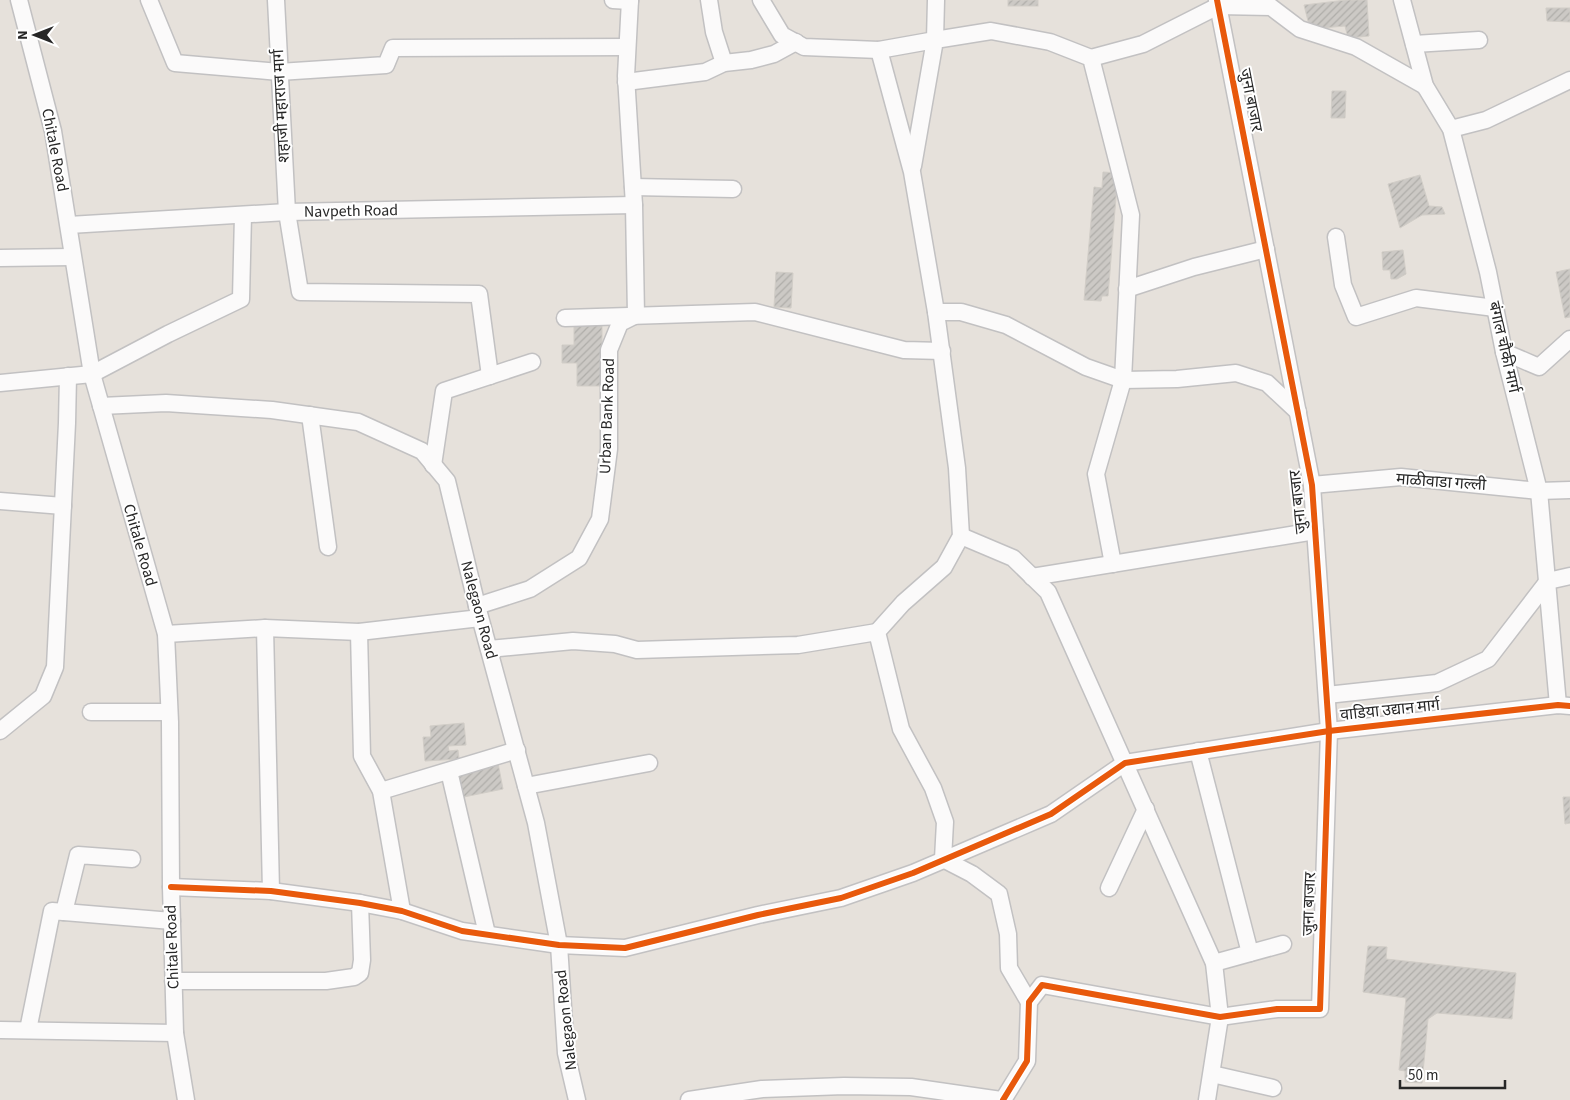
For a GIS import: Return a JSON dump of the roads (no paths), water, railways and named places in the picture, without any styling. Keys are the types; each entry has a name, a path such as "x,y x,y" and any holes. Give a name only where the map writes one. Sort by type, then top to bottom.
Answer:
{"street":[{"name":"Chitale Road","path":"20,0 54,131 72,257 92,374 166,634 175,1033 186,1100"},
{"path":"149,0 176,63 279,72 386,65 392,48 627,47"},
{"name":"शहाजी महाराज मार्ग","path":"276,0 286,212 300,292 479,294 490,376"},
{"path":"613,0 630,1 626,82 634,205 636,315"},
{"path":"709,0 714,32 724,63"},
{"path":"761,0 782,34 804,47 879,50 991,31 1050,42 1091,58 1143,44 1218,3 1271,7 1300,29 1356,47 1425,86"},
{"path":"912,172 935,40 936,0"},
{"name":"बंगाल चौकी मार्ग","path":"1402,0 1425,86 1451,129 1488,272 1504,352 1539,491 1564,706"},
{"name":"जुना बाजार","path":"1218,3 1312,485 1329,731 1320,1009 1277,1009 1220,1017"},
{"path":"1414,44 1480,40"},
{"path":"626,82 705,72 724,63 751,60 774,54 796,42"},
{"path":"489,649 573,641 615,644 637,650 798,645 877,632 903,603 944,567 961,536 957,468 942,351 912,172 879,50"},
{"path":"1091,58 1131,214 1122,380 1096,474 1113,564"},
{"path":"1451,129 1486,120 1570,80"},
{"path":"633,187 733,189"},
{"name":"Navpeth Road","path":"68,225 286,212 634,205"},
{"path":"0,383 92,374 168,334 241,299 243,215"},
{"path":"1336,237 1343,284 1356,317 1416,298 1495,308"},
{"path":"1127,289 1194,267 1266,249"},
{"path":"0,258 72,257"},
{"path":"565,318 755,312 894,348 942,351"},
{"path":"936,312 961,312 1006,324 1086,367 1122,380 1177,379 1236,373 1266,383 1298,412"},
{"name":"Urban Bank Road","path":"166,634 265,628 358,632 479,612 530,590 579,558 600,519 609,449 609,350 620,323 636,315"},
{"path":"1504,352 1539,368 1570,339"},
{"path":"433,464 444,391 532,362"},
{"path":"0,731 43,696 55,667 68,376"},
{"name":"Nalegaon Road","path":"101,406 166,403 272,410 358,422 422,451 447,481 479,612 536,823 558,945 566,1053 577,1100"},
{"path":"310,415 328,547"},
{"name":"माळीवाडा गल्ली","path":"1312,485 1401,477 1539,491 1570,490"},
{"path":"0,501 63,506"},
{"path":"1032,577 1315,531"},
{"path":"961,536 1013,558 1048,592 1214,963 1220,1017 1207,1100"},
{"path":"1327,695 1437,682 1488,659 1548,581 1570,576"},
{"path":"265,628 271,891"},
{"path":"358,632 362,756 382,792 402,911"},
{"path":"877,632 901,729 933,788 945,822 943,860"},
{"name":"वाडिया उद्यान मार्ग","path":"1125,763 1329,731 1564,706"},
{"path":"91,712 169,712"},
{"path":"382,792 517,750"},
{"path":"1198,751 1250,953"},
{"path":"526,786 649,763"},
{"path":"171,887 271,891 360,903 402,911 462,930 558,945 625,948 758,915 841,898 913,873 1051,814 1125,763"},
{"path":"449,771 487,934"},
{"path":"1109,888 1146,809"},
{"path":"64,912 78,855 132,859"},
{"path":"689,1100 762,1089 844,1086 909,1094 1002,1100 1026,1061 1029,1002 1009,968 1008,934 999,894 972,874 943,860"},
{"path":"173,981 326,981 354,977 360,973 362,960 360,903"},
{"path":"28,1030 52,911 172,921"},
{"path":"1214,963 1283,944"},
{"path":"1029,1002 1042,985 1220,1017"},
{"path":"0,1030 175,1033"},
{"path":"1212,1074 1272,1088"}]}
